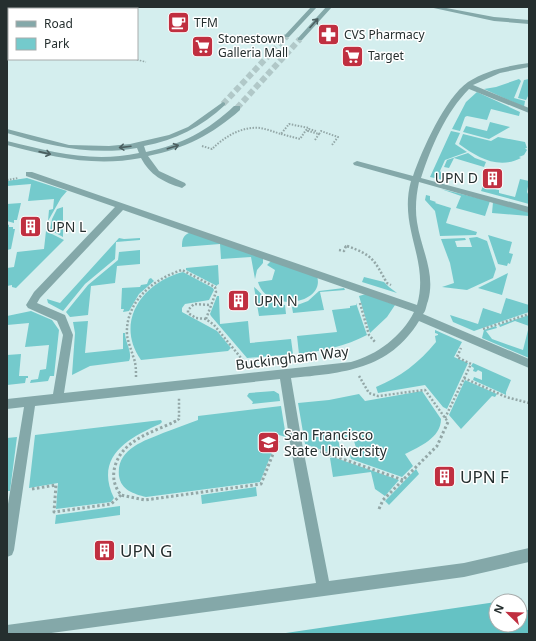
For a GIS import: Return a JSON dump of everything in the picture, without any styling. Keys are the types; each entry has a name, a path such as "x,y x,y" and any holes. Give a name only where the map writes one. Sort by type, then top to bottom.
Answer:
{"street":[{"path":"286,36 314,7"},
{"path":"300,39 329,7"},
{"path":"432,7 500,20 529,22"},
{"name":"Buckingham Way","path":"7,404 285,375 353,365 384,351 405,334 419,313 425,297 426,279 413,227 412,204 416,180 449,110 469,86 494,73 529,64"},
{"path":"469,86 529,111"},
{"path":"7,131 52,144 79,148 110,148 140,145 187,129 208,117 223,104"},
{"path":"7,143 46,154 74,158 104,159 144,154 168,149 194,138 221,123 237,108"},
{"path":"140,145 147,164 157,175 182,185"},
{"path":"357,163 529,210"},
{"path":"29,174 362,289 419,313 529,364"},
{"path":"58,398 68,335 61,318 31,305 37,295 121,206"},
{"path":"285,375 296,443 324,589"},
{"path":"7,550 30,402"},
{"path":"7,632 71,622 464,570 529,555"}],"path":[{"path":"138,60 146,62"},
{"path":"281,134 289,124 309,128"},
{"path":"201,146 212,149 219,141 241,131 258,128 300,139 306,130 310,131 315,132 316,131 309,129 308,131 319,134 321,132 338,137 332,145"},
{"path":"316,140 319,134"},
{"path":"339,250 344,251 346,246 367,252 375,258 387,283 393,286"},
{"path":"138,390 134,358 129,345 127,326 130,314 141,296 159,280 182,270 216,287 216,292 206,319"},
{"path":"362,289 358,296 369,335 384,351"},
{"path":"210,305 194,304 188,310 188,313 199,319 206,319 214,325 246,362 249,379"},
{"path":"353,365 368,393 378,396 425,390 448,422 437,446 383,500 379,509"},
{"path":"464,378 506,397 529,403"},
{"path":"179,386 179,419 162,429 137,439 124,449 119,456 115,464 113,479 115,488 121,495 145,500 261,484 280,437 403,480"},
{"path":"30,489 56,485 54,512 111,504 121,495"}],"green space":[{"path":"519,79 521,81 514,98 525,101 524,107 484,89 496,87"},
{"path":"529,79 529,94 526,100 518,98 524,80"},
{"path":"477,92 520,112 519,116 491,109 487,120 467,116 465,117 460,131 452,129 466,102"},
{"path":"490,122 510,127 489,139 463,132 466,126 487,131"},
{"path":"451,131 460,133 455,144 467,152 445,160 440,171 448,181 430,177"},
{"path":"463,134 491,141 498,137 525,142 527,148 525,148 527,150 524,155 519,157 521,158 512,161 504,163 488,160 480,157 459,144"},
{"path":"468,153 475,158 486,162 484,167 454,158 449,168 444,167 447,160"},
{"path":"27,178 67,191 61,198 48,221 49,210 53,209 54,199 28,201 31,184 7,186 7,181"},
{"path":"520,179 529,181 527,192 529,196 529,204 481,191 483,186 499,190 499,193 515,197"},
{"path":"441,189 490,201 485,216 456,208 461,196"},
{"path":"426,195 430,196 430,200 436,202 435,203 451,208 446,223 477,232 476,235 440,236 435,211 425,200"},
{"path":"493,202 529,212 529,216 492,213"},
{"path":"21,203 17,220 14,220 14,223 7,221 7,204"},
{"path":"63,207 63,237 50,230 52,219 57,209"},
{"path":"7,224 9,227 13,227 13,229 15,229 11,249 7,250"},
{"path":"46,231 64,240 16,288 12,287 12,285 7,286 7,268 14,267 17,252 44,249"},
{"path":"191,232 263,257 263,263 257,270 255,279 251,257 221,259 220,244 182,247 182,242 186,234"},
{"path":"488,235 512,242 509,253 513,254 510,264 508,263 507,266 498,264"},
{"path":"477,237 487,241 496,269 493,278 467,290 442,287 454,283 450,263 441,239 465,238 466,240 455,241 457,247 472,247 469,238"},
{"path":"119,238 140,238 140,240 116,242 115,259 85,284 63,311 48,303 47,299 60,303"},
{"path":"140,250 140,264 117,266 115,283 91,286 88,315 70,317 66,312 88,285 118,260 119,252"},
{"path":"272,260 317,276 317,286 313,293 305,299 294,302 283,302 272,298 263,292 258,282 272,280 275,270 267,265"},
{"path":"218,265 219,284 217,286 186,270 186,268"},
{"path":"183,272 213,288 214,290 209,300 185,304 182,308 182,312 217,331 231,348 228,351 141,360 133,346 131,332 132,318 137,306 145,294 156,285 169,277"},
{"path":"508,273 502,295 478,288"},
{"path":"364,277 384,282 397,293 362,282"},
{"path":"151,278 154,281 139,294 129,311 123,312 124,309 121,309 122,288 140,287 141,285 147,284"},
{"path":"254,287 270,301 285,305 286,314 259,316"},
{"path":"344,288 345,290 320,292 324,310 293,313 292,307 308,301 319,291"},
{"path":"366,294 395,305 387,317 370,333 359,296"},
{"path":"217,296 219,296 220,324 248,321 250,343 291,339 293,354 247,358 210,314"},
{"path":"506,298 529,305 529,312 474,331 453,322 450,315 478,324 483,308 501,314"},
{"path":"356,303 367,335 334,348 299,354 297,336 337,332 332,310 350,308 350,306 356,305"},
{"path":"31,311 52,320 59,330 54,376 50,376 48,381 30,383 31,380 38,379 40,370 46,369 49,345 25,347 29,323 7,325 7,316"},
{"path":"529,315 529,326 515,321 500,327 499,325"},
{"path":"88,321 85,353 123,349 123,333 125,333 130,355 129,361 90,366 72,375 75,333 73,322"},
{"path":"496,326 497,328 486,331 492,339 523,350 529,326 529,358 482,338 484,330"},
{"path":"435,330 462,342 454,357 468,363 447,409 443,407 425,385 378,393 376,387 409,369 430,350 436,342 435,336 438,335 435,333"},
{"path":"21,354 19,376 28,376 28,378 26,378 25,383 7,385 7,355"},
{"path":"473,363 511,380 506,395 473,380 474,377 482,380 482,372 478,370 476,372 473,371 474,368 471,366"},
{"path":"465,380 497,394 495,397 492,396 461,429 449,415"},
{"path":"274,391 279,394 280,401 252,404 253,402 247,396 249,393"},
{"path":"422,391 441,419 440,426 433,437 428,441 405,454 413,466 402,477 351,459 349,452 357,451 354,441 350,441 349,438 338,439 342,457 305,444 298,403 329,400 359,394 365,401"},
{"path":"281,406 286,437 279,435 260,482 146,497 129,491 120,481 119,467 122,459 133,447 148,439 198,420 198,416"},
{"path":"161,420 162,422 160,424 136,436 126,443 111,460 108,471 109,484 114,498 111,502 56,509 58,483 29,488 35,435"},
{"path":"17,437 10,491 7,491 7,438"},
{"path":"333,457 399,480 385,496 375,489 371,472 333,477 330,458"},
{"path":"416,469 419,474 389,505 385,501"},
{"path":"256,487 257,496 202,504 201,495"},
{"path":"120,506 120,515 55,524 56,515"}],"shaded area":[{"path":"488,603 488,633 528,633 529,610 529,634 279,634"}],"tunnel":[{"path":"223,104 287,36"},
{"path":"237,108 300,39"}],"place":[{"name":"TFM","path":"178,23"},
{"name":"CVS Pharmacy","path":"328,35"},
{"name":"Stonestown Galleria Mall","path":"203,46"},
{"name":"Target","path":"353,56"},
{"name":"UPN D","path":"493,178"},
{"name":"UPN L","path":"30,227"},
{"name":"UPN N","path":"239,301"},
{"name":"San Francisco State University","path":"268,443"},
{"name":"UPN F","path":"445,477"},
{"name":"UPN G","path":"105,551"}]}
